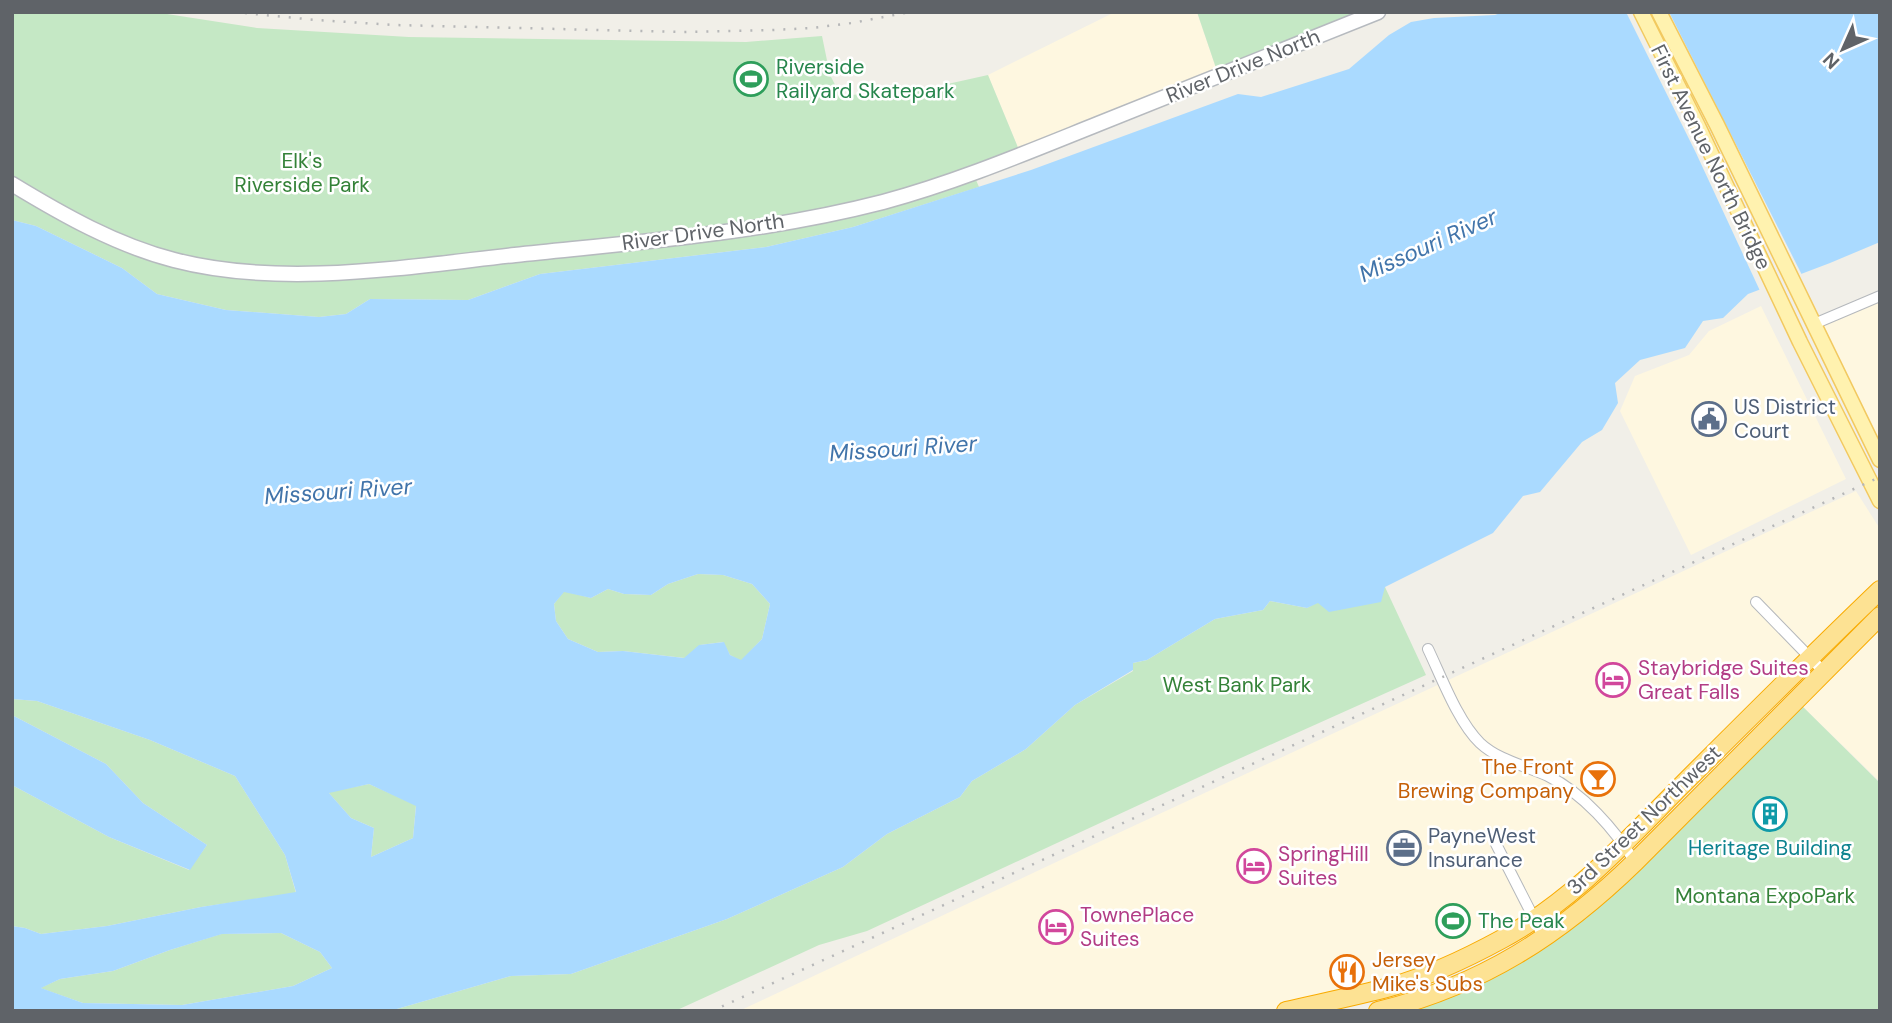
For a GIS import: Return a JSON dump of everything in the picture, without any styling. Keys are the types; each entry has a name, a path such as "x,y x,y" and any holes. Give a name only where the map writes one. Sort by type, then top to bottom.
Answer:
{"highway":[{"name":"3rd Street Northwest","path":"1286,1011 1392,987 1468,957 1535,919 1594,873 1880,590"},
{"name":"3rd Street Northwest","path":"1378,1011 1438,993 1481,974 1545,939 1603,893 1880,616"}],"main road":[{"name":"River Drive North","path":"12,184 75,221 138,249 211,268 243,272 301,273 386,269 714,232 831,213 915,192 1035,149 1378,12"},
{"name":"First Avenue North Bridge","path":"1642,12 1780,302 1880,501"},
{"name":"First Avenue North Bridge","path":"1660,12 1880,460"}],"street":[{"path":"1814,324 1880,296"},
{"path":"1756,602 1824,673"},
{"path":"1428,649 1467,726 1480,743 1551,778 1565,788 1603,818 1635,862"},
{"path":"1496,844 1545,939"}],"shaded area":[{"path":"1115,12 1197,12 1217,71 1019,150 988,75"},
{"path":"1880,296 1880,460 1814,324"},
{"path":"1761,306 1846,479 1691,555 1620,411 1635,376 1689,355 1709,331"},
{"path":"1856,491 1880,529 1880,590 1625,846 1468,957 1287,1011 739,1011 1086,848"},
{"path":"1880,616 1880,782 1796,700"}],"green space":[{"name":"Elk's Riverside Park","path":"12,12 154,12 257,28 409,37 746,42 822,36 830,75 841,96 934,87 988,75 1019,150 970,166 979,187 853,227 766,247 540,274 468,300 370,299 346,314 319,317 226,310 157,294 122,268 36,226 12,220"},
{"path":"1197,12 1360,12 1217,71"},
{"path":"698,574 723,575 752,584 770,604 762,639 741,661 730,655 723,642 700,645 685,658 623,651 598,652 568,639 556,621 554,604 564,591 591,598 608,589 624,594 651,595 668,584"},
{"name":"West Bank Park","path":"1385,587 1426,675 867,931 819,945 675,1011 390,1011 511,976 571,974 727,919 843,867 887,834 960,797 972,781 1026,749 1075,705 1133,671 1133,663 1147,660 1215,619 1263,610 1270,601 1307,608 1318,602"},
{"path":"12,699 37,701 150,740 235,776 285,855 296,893 201,907 107,926 41,934 12,926 12,785 109,837 189,870 207,845 143,803 106,764 12,715"},
{"name":"Montana ExpoPark","path":"1796,700 1880,783 1880,1011 1378,1011 1545,938"},
{"path":"369,784 416,805 413,838 371,857 374,828 351,818 328,792"},
{"path":"281,933 320,952 332,968 293,986 182,1005 83,1003 40,988 60,979 113,971 221,934"}],"water":[{"name":"Missouri River","path":"1503,12 1880,12 1880,242 1748,294 1723,318 1703,321 1685,348 1640,360 1615,383 1618,403 1602,430 1582,442 1540,492 1523,496 1493,533 1385,587 1381,602 1329,612 1318,603 1307,608 1270,601 1263,610 1215,619 1147,660 1133,663 1133,670 1075,705 1026,749 972,781 960,797 887,834 843,867 727,919 571,974 511,976 390,1011 12,1011 12,926 41,934 107,926 296,892 285,855 235,776 150,740 37,701 12,699 12,220 36,226 122,268 157,294 226,310 319,317 346,314 370,299 468,300 540,274 766,247 853,227 1031,170 1238,94 1261,97 1349,69 1389,35 1411,22 1495,15","holes":["698,574 723,575 752,584 770,604 762,639 741,660 730,655 724,642 699,645 684,658 623,651 598,652 568,639 556,621 554,604 564,592 591,598 608,589 624,594 651,595 668,584","369,784 416,806 413,838 371,857 374,828 351,818 329,793","281,933 320,952 332,968 293,986 182,1005 83,1003 41,988 60,979 113,971 222,934"]},
{"path":"12,715 106,764 143,803 207,845 190,870 109,837 12,785"}],"pier":[{"path":"1626,12 1669,12 1803,277 1761,293"}],"railway":[{"path":"234,12 395,25 681,32 812,28 910,12"},
{"path":"712,1011 1880,477"}],"place":[{"name":"Riverside Railyard Skatepark","path":"751,79"},
{"name":"US District Court","path":"1709,419"},
{"name":"Staybridge Suites Great Falls","path":"1613,680"},
{"name":"The Front Brewing Company","path":"1598,779"},
{"name":"Heritage Building","path":"1770,814"},
{"name":"PayneWest Insurance","path":"1404,848"},
{"name":"SpringHill Suites","path":"1254,866"},
{"name":"The Peak","path":"1453,921"},
{"name":"TownePlace Suites","path":"1056,927"},
{"name":"Jersey Mike's Subs","path":"1347,972"}]}
